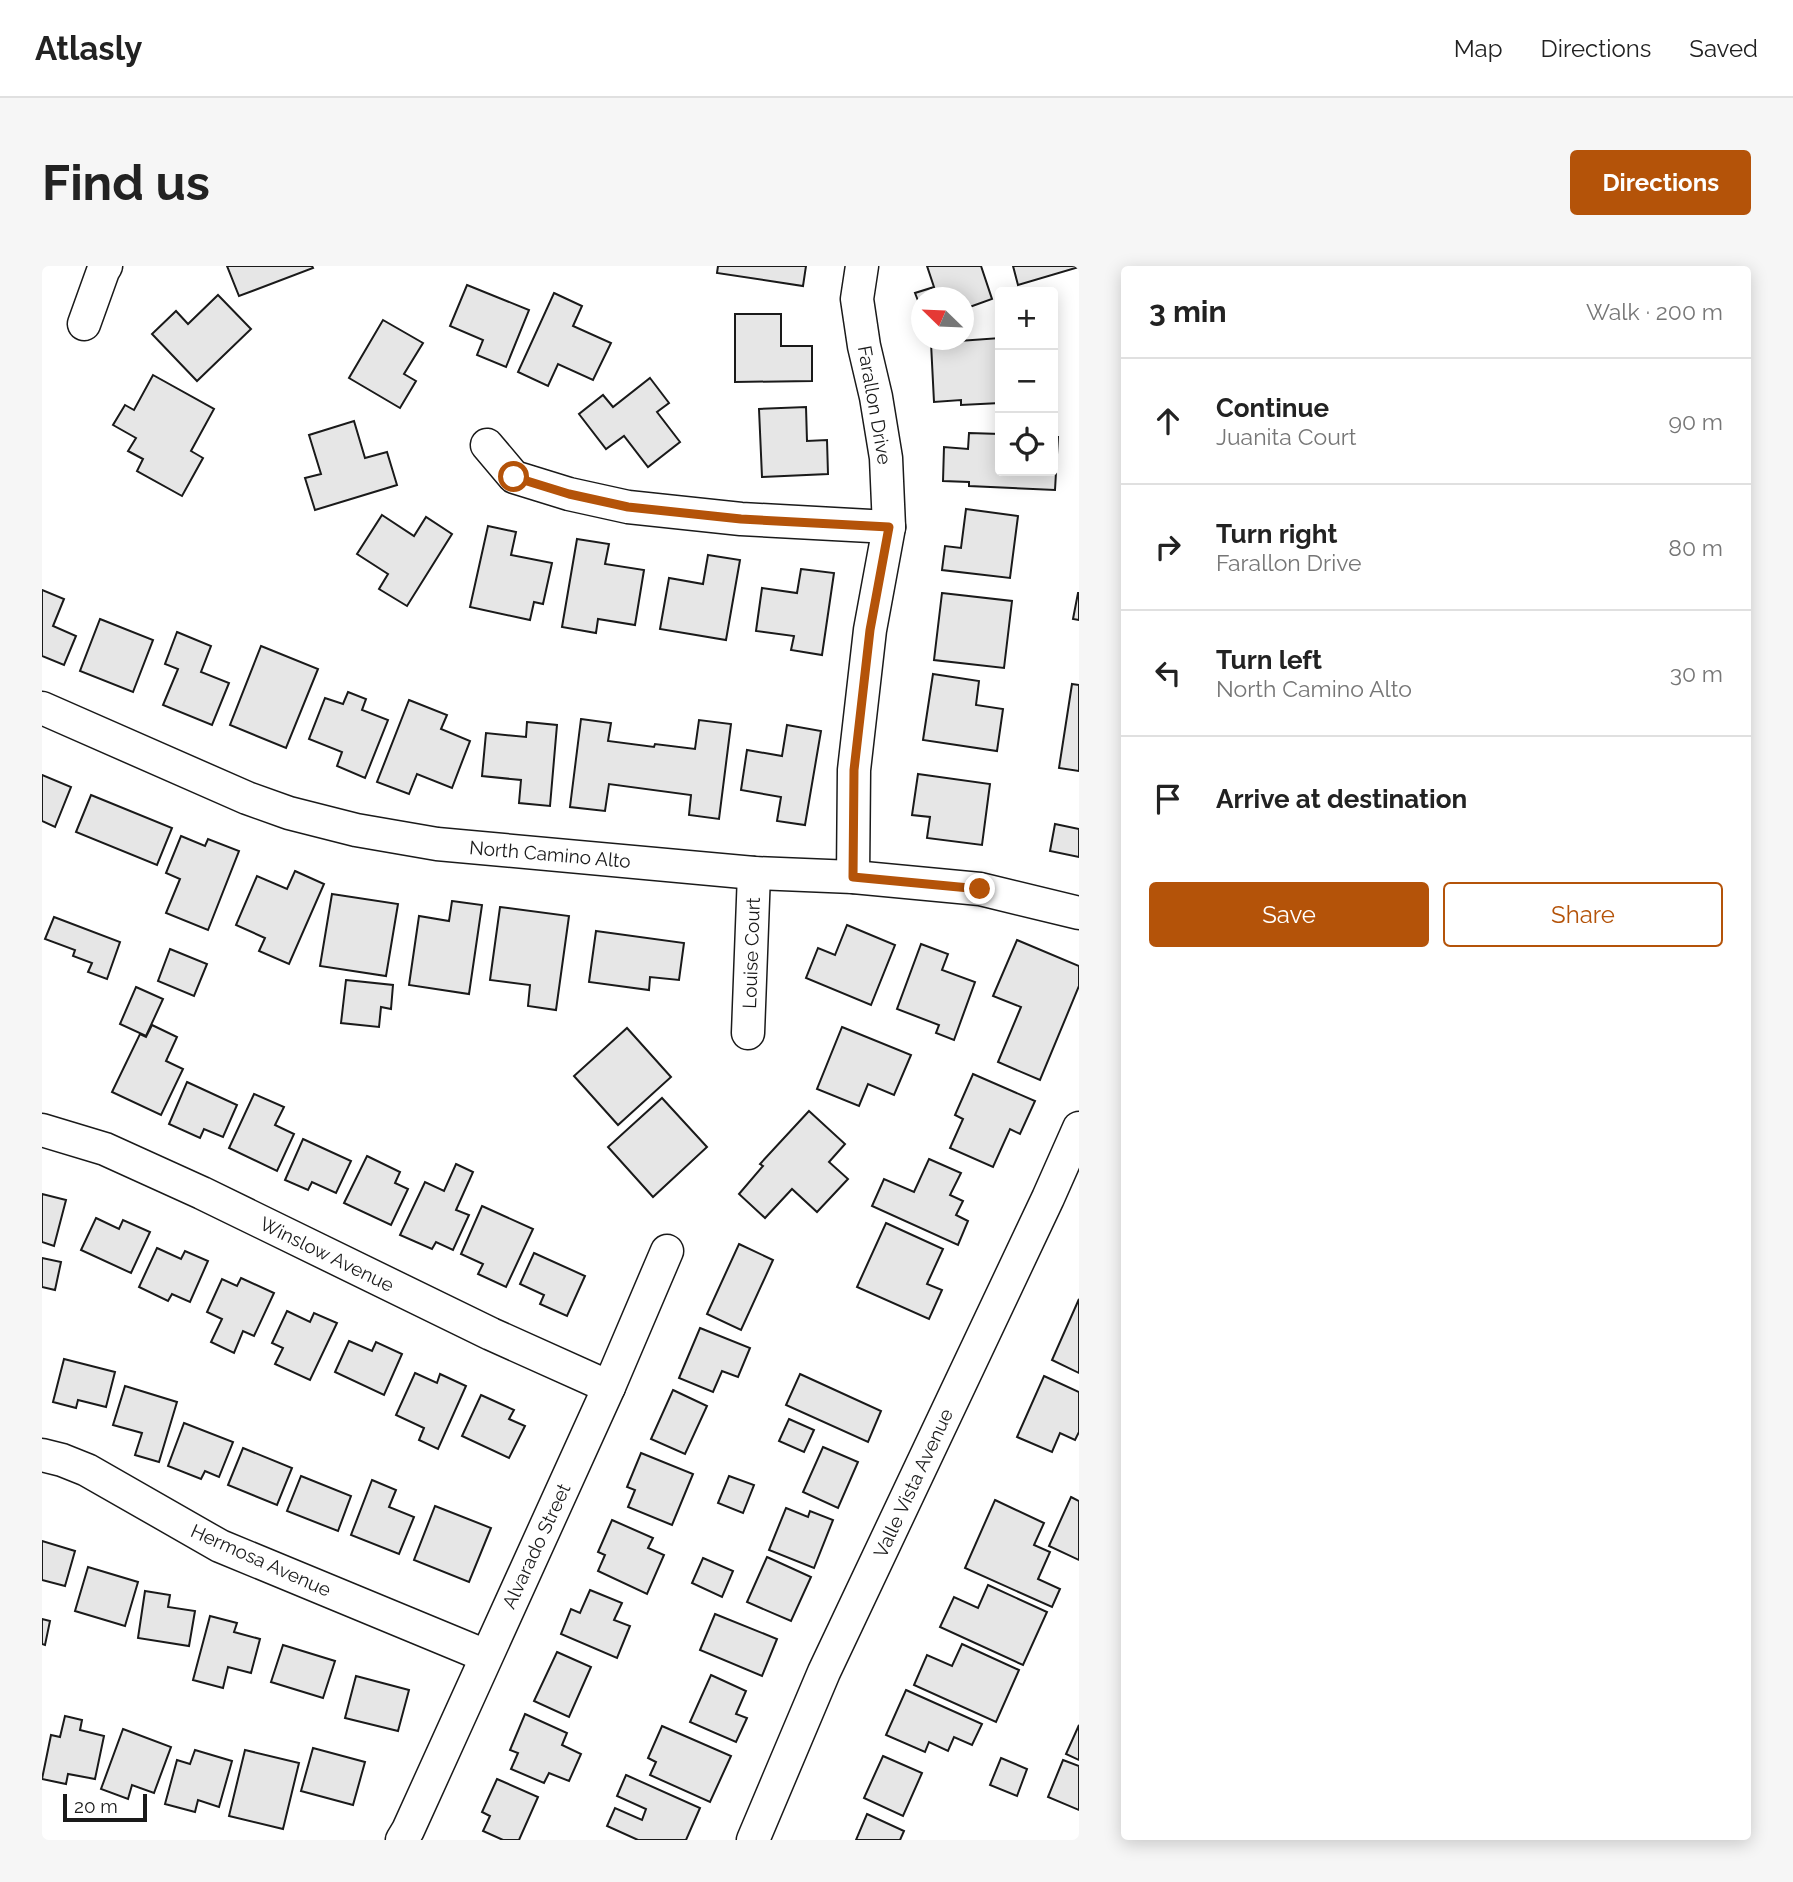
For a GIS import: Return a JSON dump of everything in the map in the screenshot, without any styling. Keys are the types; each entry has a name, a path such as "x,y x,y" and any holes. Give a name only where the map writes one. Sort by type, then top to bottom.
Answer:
{"street":[{"path":"84,324 106,266"},
{"name":"Farallon Drive","path":"853,877 854,770 870,630 889,527 887,458 863,346 858,299 862,266"},
{"path":"487,444 514,477 569,494 628,507 741,519 889,527"},
{"name":"North Camino Alto","path":"42,708 247,798 289,813 356,830 437,844 754,873 853,877 980,889 1079,913"},
{"name":"Louise Court","path":"748,1033 754,873"},
{"name":"Valle Vista Avenue","path":"753,1840 824,1672 1079,1128"},
{"name":"Winslow Avenue","path":"42,1130 105,1149 202,1193 491,1334 609,1387"},
{"name":"Alvarado Street","path":"402,1840 609,1387 667,1251"},
{"name":"Hermosa Avenue","path":"42,1455 87,1471 220,1546 486,1656"}],"building":[{"path":"227,266 312,266 313,268 239,296"},
{"path":"718,266 806,266 803,286 717,273"},
{"path":"927,266 981,266 992,299 974,305 974,287 934,287"},
{"path":"1013,266 1079,266 1079,267 1018,285"},
{"path":"467,285 529,310 506,367 477,355 483,340 450,326"},
{"path":"554,293 582,306 573,326 611,343 593,380 558,364 548,386 518,372"},
{"path":"218,295 251,329 197,381 152,334 176,311 188,324"},
{"path":"735,314 781,314 781,346 812,346 812,381 735,382"},
{"path":"383,320 423,343 404,374 416,381 400,408 349,378"},
{"path":"995,338 995,403 961,405 961,400 934,402 931,350 974,350 974,340"},
{"path":"153,375 214,409 191,451 203,458 182,496 137,471 143,459 128,451 136,438 113,425 125,405 134,410"},
{"path":"650,378 669,403 657,412 680,442 648,467 624,436 606,449 579,414 603,395 613,407"},
{"path":"806,407 807,441 827,440 828,474 762,477 759,409"},
{"path":"354,421 365,458 387,452 397,485 315,510 305,478 321,474 309,435"},
{"path":"969,433 995,434 995,476 1056,476 1055,490 969,486 969,482 943,481 944,447 968,449"},
{"path":"966,509 1018,516 1010,578 942,570 945,546 961,548"},
{"path":"382,515 414,536 426,517 452,534 407,606 379,589 388,574 357,554"},
{"path":"488,526 516,532 511,555 552,563 543,604 534,602 530,620 470,607"},
{"path":"577,539 609,544 605,564 644,570 635,625 598,619 596,633 562,627"},
{"path":"708,555 740,560 726,640 660,629 669,578 703,584"},
{"path":"801,569 834,573 822,655 791,650 794,636 756,631 762,588 797,593"},
{"path":"42,590 64,599 53,626 76,636 64,665 42,656"},
{"path":"942,593 1012,601 1004,668 934,660"},
{"path":"1079,593 1079,620 1073,619"},
{"path":"100,619 153,640 133,692 80,671"},
{"path":"177,632 211,646 201,672 229,683 212,725 163,705 178,669 165,664"},
{"path":"261,646 318,669 286,748 230,725"},
{"path":"933,674 979,681 976,705 1003,709 997,751 923,740"},
{"path":"1072,684 1079,685 1079,771 1059,768"},
{"path":"348,692 366,699 362,710 388,720 365,778 337,766 342,752 309,739 325,698 343,704"},
{"path":"409,700 447,715 441,729 470,741 452,788 417,774 409,794 377,782"},
{"path":"581,719 611,723 608,741 695,749 699,720 731,724 719,819 689,815 691,795 609,784 605,811 570,807"},
{"path":"527,722 557,725 550,806 519,803 521,780 482,776 486,733 526,737"},
{"path":"787,725 821,731 805,825 777,821 781,797 741,790 747,750 782,756"},
{"path":"918,774 990,784 982,845 927,838 930,817 912,815"},
{"path":"42,775 71,787 55,827 42,821"},
{"path":"91,795 172,828 157,865 76,832"},
{"path":"1055,824 1079,829 1079,857 1050,851"},
{"path":"181,836 205,846 208,839 239,851 208,930 166,913 180,879 166,873"},
{"path":"295,871 324,884 289,964 259,951 265,938 236,925 257,876 287,889"},
{"path":"332,894 398,904 386,976 320,966"},
{"path":"452,901 482,905 469,994 409,985 419,916 449,921"},
{"path":"500,907 569,916 556,1010 528,1006 530,985 490,980"},
{"path":"54,917 120,942 107,979 88,972 92,963 73,956 75,950 45,939"},
{"path":"847,925 895,945 871,1005 806,978 818,948 835,955"},
{"path":"596,931 684,943 679,980 650,977 649,990 589,982"},
{"path":"1017,940 1079,966 1079,986 1040,1080 998,1062 1021,1007 993,996"},
{"path":"921,944 948,954 942,970 975,982 954,1040 936,1033 939,1025 897,1009"},
{"path":"170,949 207,964 194,996 158,981"},
{"path":"346,980 393,985 391,1009 381,1007 379,1027 341,1023"},
{"path":"136,987 163,999 146,1036 120,1024"},
{"path":"152,1025 177,1037 166,1061 183,1069 161,1115 112,1092 140,1034 146,1037"},
{"path":"842,1027 911,1055 894,1095 868,1084 859,1106 817,1089"},
{"path":"627,1028 671,1077 618,1125 574,1076"},
{"path":"973,1074 1035,1101 1020,1134 1010,1129 993,1167 950,1148 963,1119 955,1115"},
{"path":"187,1082 237,1105 223,1137 204,1129 200,1138 169,1124"},
{"path":"254,1094 284,1107 275,1125 294,1134 277,1171 229,1148"},
{"path":"662,1098 707,1147 653,1197 608,1147"},
{"path":"809,1111 845,1144 829,1162 848,1179 817,1212 792,1189 765,1218 739,1194 763,1166 760,1164"},
{"path":"303,1139 351,1161 336,1193 312,1182 308,1190 285,1180"},
{"path":"367,1156 400,1172 395,1183 408,1189 391,1225 344,1203"},
{"path":"929,1159 961,1173 950,1195 963,1201 956,1215 968,1221 958,1245 872,1206 884,1179 914,1192"},
{"path":"456,1164 473,1172 456,1210 469,1215 453,1250 436,1242 432,1249 400,1235 425,1182 444,1191"},
{"path":"42,1194 66,1200 54,1246 42,1242"},
{"path":"482,1206 533,1229 506,1287 478,1274 483,1264 461,1254"},
{"path":"96,1218 119,1229 123,1220 150,1232 131,1273 81,1250"},
{"path":"886,1223 943,1249 927,1284 942,1290 929,1319 857,1287"},
{"path":"739,1244 773,1260 741,1330 707,1314"},
{"path":"157,1248 181,1259 185,1251 208,1261 190,1302 172,1294 168,1301 139,1287"},
{"path":"534,1253 585,1276 567,1316 540,1304 544,1295 520,1284"},
{"path":"42,1258 61,1262 55,1290 42,1287"},
{"path":"241,1278 274,1293 254,1336 243,1331 234,1353 211,1342 222,1319 207,1312 222,1279 237,1286"},
{"path":"1079,1299 1079,1373 1052,1360"},
{"path":"287,1311 310,1322 314,1313 337,1323 310,1380 275,1364 283,1348 272,1343"},
{"path":"700,1328 750,1348 738,1377 722,1371 713,1392 679,1378"},
{"path":"349,1341 372,1351 376,1342 402,1354 384,1395 335,1372"},
{"path":"64,1359 115,1372 106,1407 78,1400 76,1408 53,1402"},
{"path":"415,1373 437,1383 440,1374 466,1386 438,1449 419,1440 424,1428 396,1415"},
{"path":"800,1374 881,1411 868,1442 786,1405"},
{"path":"1044,1376 1079,1392 1079,1432 1075,1440 1060,1433 1052,1452 1017,1437"},
{"path":"125,1386 177,1402 159,1462 135,1455 142,1433 113,1425"},
{"path":"673,1390 707,1406 685,1454 651,1439"},
{"path":"481,1395 514,1410 509,1419 525,1426 509,1458 462,1436"},
{"path":"789,1419 814,1430 804,1452 779,1441"},
{"path":"184,1423 233,1442 219,1477 205,1471 201,1479 168,1466"},
{"path":"823,1447 858,1462 838,1508 803,1492"},
{"path":"243,1448 292,1468 277,1505 228,1485"},
{"path":"641,1453 693,1474 672,1525 628,1507 635,1490 627,1487"},
{"path":"301,1476 351,1496 338,1531 287,1511"},
{"path":"729,1476 754,1485 743,1513 718,1503"},
{"path":"372,1480 396,1490 389,1507 414,1517 399,1554 351,1535"},
{"path":"1071,1497 1079,1501 1079,1560 1049,1546"},
{"path":"995,1500 1044,1523 1034,1545 1050,1552 1038,1579 1060,1589 1052,1607 965,1568"},
{"path":"435,1506 491,1528 469,1582 414,1560"},
{"path":"786,1508 808,1517 810,1511 833,1520 814,1568 769,1550"},
{"path":"612,1520 653,1538 648,1548 664,1555 647,1594 598,1571 605,1555 598,1552"},
{"path":"42,1541 75,1551 65,1586 42,1580"},
{"path":"767,1557 811,1577 791,1621 747,1602"},
{"path":"703,1558 733,1571 722,1597 692,1583"},
{"path":"88,1567 138,1582 125,1626 75,1611"},
{"path":"988,1585 1047,1612 1023,1665 940,1627 954,1597 978,1608"},
{"path":"590,1590 622,1603 614,1620 630,1626 617,1658 561,1634 571,1609 580,1613"},
{"path":"145,1591 170,1595 168,1607 195,1611 189,1646 138,1638"},
{"path":"715,1614 777,1639 762,1676 700,1650"},
{"path":"210,1616 237,1623 234,1632 260,1639 251,1673 228,1667 223,1688 193,1680"},
{"path":"42,1619 50,1621 45,1645 42,1644"},
{"path":"962,1644 1019,1670 996,1722 914,1685 927,1655 952,1666"},
{"path":"283,1645 335,1661 323,1698 271,1682"},
{"path":"557,1652 591,1667 569,1717 534,1701"},
{"path":"711,1675 746,1691 736,1714 747,1718 736,1742 690,1722"},
{"path":"356,1676 409,1690 398,1731 345,1718"},
{"path":"906,1690 982,1724 972,1745 954,1737 948,1751 929,1742 925,1752 886,1735"},
{"path":"525,1714 567,1733 562,1745 581,1754 569,1781 549,1773 544,1783 511,1769 518,1753 510,1750"},
{"path":"65,1716 82,1720 80,1730 104,1736 95,1779 68,1774 66,1784 42,1779 51,1735 60,1737"},
{"path":"1079,1725 1079,1760 1066,1754"},
{"path":"662,1726 731,1756 710,1802 650,1775 656,1762 648,1758"},
{"path":"123,1729 171,1747 154,1793 132,1785 128,1799 101,1789"},
{"path":"313,1748 365,1762 353,1805 301,1791"},
{"path":"195,1750 232,1761 219,1807 198,1800 195,1812 165,1804 177,1760 190,1764"},
{"path":"245,1750 299,1763 283,1829 229,1816"},
{"path":"883,1756 922,1773 903,1816 864,1798"},
{"path":"1001,1758 1027,1769 1017,1796 990,1785"},
{"path":"1063,1760 1079,1766 1079,1810 1048,1797"},
{"path":"626,1775 700,1808 686,1840 638,1840 607,1826 615,1808 642,1820 646,1809 617,1796"},
{"path":"497,1779 538,1797 519,1840 503,1840 483,1831 490,1816 482,1812"},
{"path":"867,1814 904,1831 900,1840 856,1840"}],"route":[{"path":"514,477 569,494 628,507 741,519 889,527 870,630 854,770 853,877 980,889"}]}
